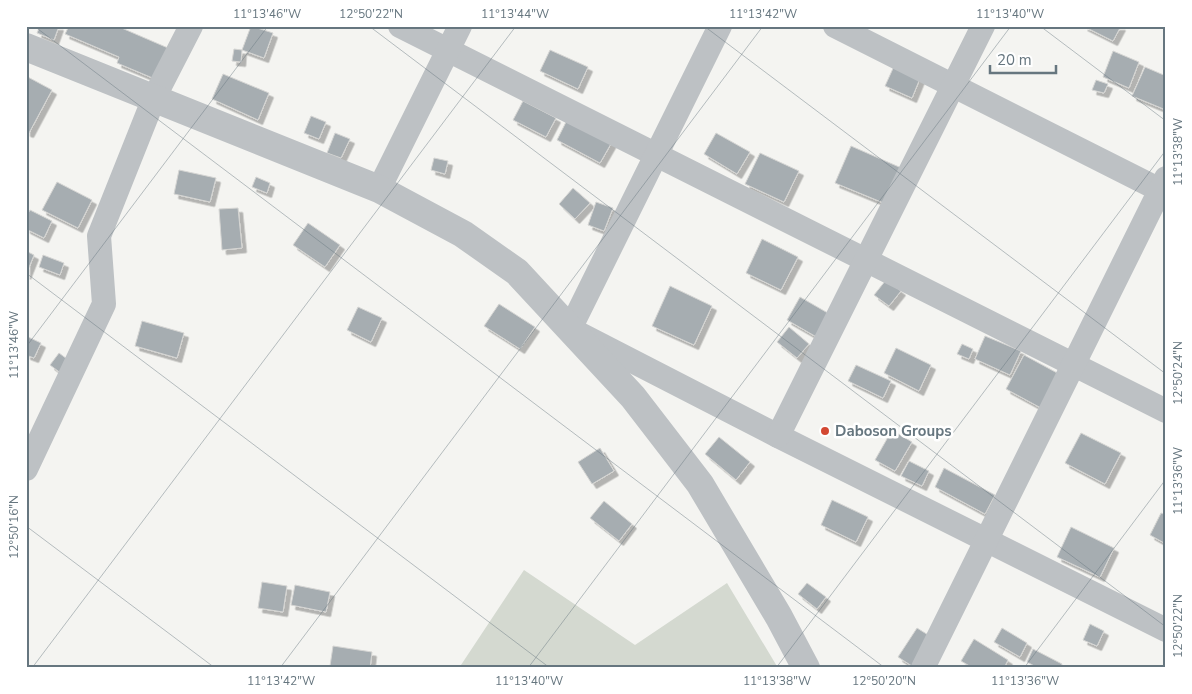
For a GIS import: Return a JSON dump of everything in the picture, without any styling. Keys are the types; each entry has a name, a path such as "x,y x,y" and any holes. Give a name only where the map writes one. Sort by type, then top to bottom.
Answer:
{"street":[{"path":"26,469 104,304 99,236 154,98 191,26"},
{"path":"400,26 1166,411"},
{"path":"379,188 460,26"},
{"path":"570,329 720,26"},
{"path":"834,26 1164,187 1073,365 923,668"},
{"path":"778,436 983,26"},
{"path":"26,47 379,188 463,234 517,272 633,396 700,484 779,617 806,668"},
{"path":"570,329 778,436 1166,630"}],"shaded area":[{"path":"524,570 635,645 727,583 778,668 459,668"}],"building":[{"path":"40,26 59,26 54,40 37,33"},
{"path":"69,26 117,26 168,48 155,79 117,63 119,57 65,34"},
{"path":"251,26 273,33 264,58 242,50"},
{"path":"1083,26 1121,26 1113,41"},
{"path":"234,49 242,50 241,62 232,61"},
{"path":"550,50 588,67 578,89 540,71"},
{"path":"1113,51 1139,62 1129,88 1103,77"},
{"path":"895,64 921,76 912,98 885,86"},
{"path":"1145,67 1166,76 1166,110 1132,96"},
{"path":"223,74 269,93 258,120 212,99"},
{"path":"26,76 52,90 29,133 26,132"},
{"path":"1096,80 1108,84 1104,93 1092,90"},
{"path":"523,101 556,118 546,137 513,120"},
{"path":"311,116 326,122 319,139 304,133"},
{"path":"568,118 612,142 600,163 557,140"},
{"path":"335,133 350,139 341,158 327,153"},
{"path":"716,133 750,152 737,174 704,154"},
{"path":"851,146 906,170 891,206 835,183"},
{"path":"760,153 799,171 784,202 745,184"},
{"path":"434,158 448,161 445,174 431,170"},
{"path":"179,170 216,178 210,202 174,194"},
{"path":"256,177 270,183 267,193 252,187"},
{"path":"57,182 92,200 78,228 42,210"},
{"path":"573,188 590,203 575,219 559,204"},
{"path":"596,202 613,208 604,231 588,225"},
{"path":"238,208 242,248 222,250 219,209"},
{"path":"30,210 52,221 44,238 26,229 26,217"},
{"path":"308,223 340,245 325,267 293,245"},
{"path":"762,239 798,257 781,290 746,273"},
{"path":"26,251 34,255 26,275"},
{"path":"43,255 64,263 60,275 39,267"},
{"path":"886,280 901,291 889,306 874,295"},
{"path":"670,286 712,306 694,345 652,326"},
{"path":"800,297 833,316 820,339 787,320"},
{"path":"499,304 535,327 520,349 484,326"},
{"path":"358,307 382,318 371,342 347,330"},
{"path":"142,321 184,333 177,358 135,346"},
{"path":"789,327 809,344 797,358 777,342"},
{"path":"26,336 41,343 34,358 26,355"},
{"path":"985,336 1021,351 1010,375 975,359"},
{"path":"962,344 973,349 969,359 957,354"},
{"path":"896,348 931,365 919,391 884,373"},
{"path":"59,353 71,362 62,374 50,365"},
{"path":"1024,355 1059,374 1041,408 1006,389"},
{"path":"856,365 891,381 883,398 848,381"},
{"path":"892,430 912,442 895,471 875,460"},
{"path":"1081,433 1121,453 1105,484 1065,463"},
{"path":"719,437 750,462 736,480 705,454"},
{"path":"600,448 614,471 592,484 578,462"},
{"path":"909,461 929,471 922,486 901,476"},
{"path":"944,468 995,495 985,514 935,487"},
{"path":"832,500 868,517 856,542 821,525"},
{"path":"604,501 632,524 619,541 590,518"},
{"path":"1161,513 1166,515 1166,544 1150,535"},
{"path":"1071,527 1114,548 1100,577 1057,557"},
{"path":"262,582 287,586 283,612 258,608"},
{"path":"807,583 826,597 817,609 798,594"},
{"path":"295,585 330,592 326,612 291,605"},
{"path":"1090,624 1104,631 1097,646 1083,640"},
{"path":"917,628 933,638 915,668 898,657"},
{"path":"1002,628 1027,643 1020,657 994,642"},
{"path":"974,639 1008,660 1004,668 973,668 961,661"},
{"path":"333,646 372,652 370,668 330,666"},
{"path":"1033,649 1062,664 1061,668 1038,668 1027,662"}],"place":[{"name":"Daboson Groups","path":"825,431"}]}
